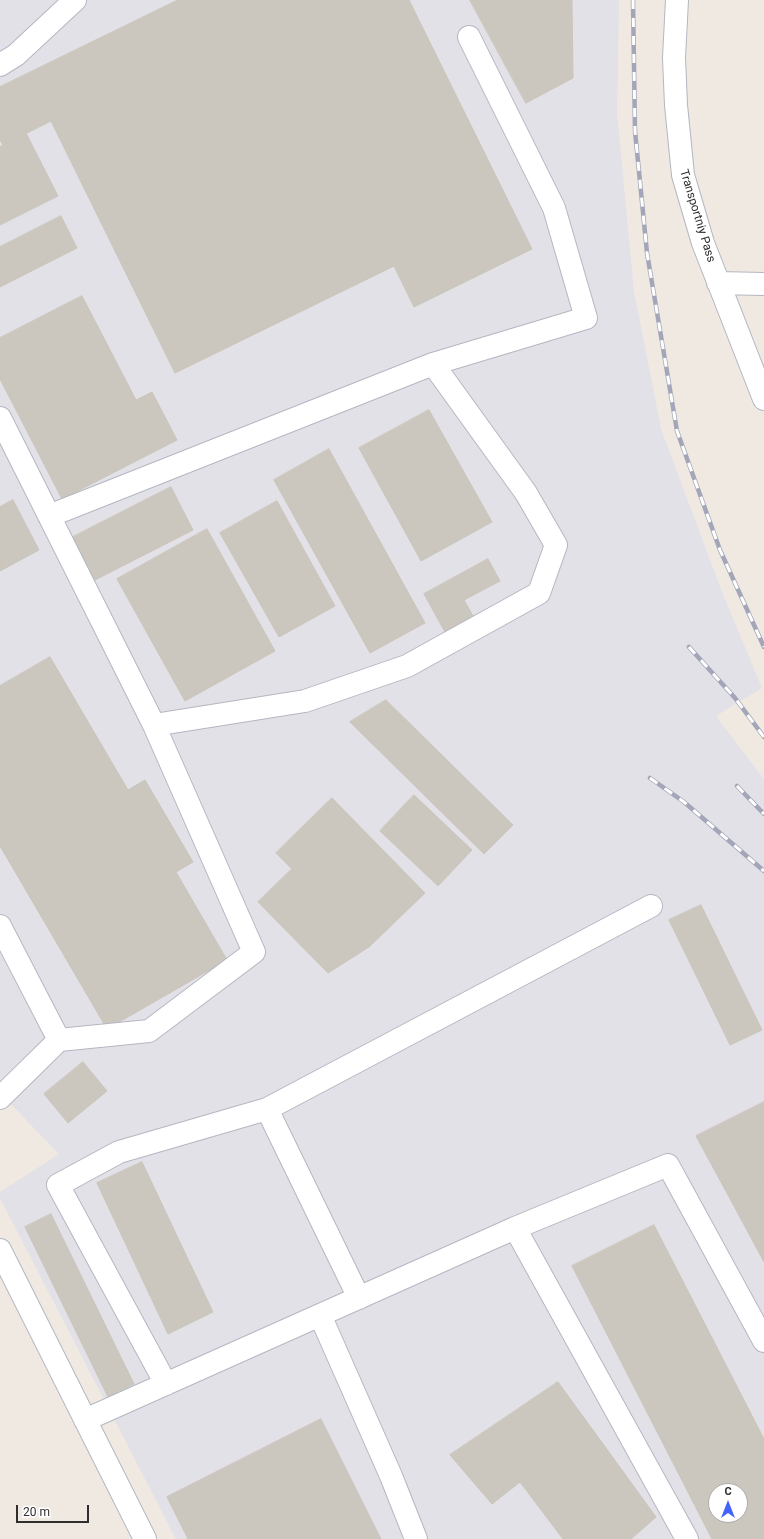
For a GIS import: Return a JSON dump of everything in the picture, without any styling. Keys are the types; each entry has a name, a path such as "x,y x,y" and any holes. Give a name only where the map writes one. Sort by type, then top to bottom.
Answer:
{"street":[{"path":"0,65 16,55 75,0"},
{"name":"Transportniy Pass","path":"678,0 674,58 676,105 683,175 701,237 764,399"},
{"path":"49,516 433,364 586,318 554,208 469,37"},
{"path":"718,284 764,284"},
{"path":"154,725 305,701 407,666 539,593 556,545 526,493 433,364"},
{"path":"0,418 154,725 254,952 149,1031 59,1040 0,1098"},
{"path":"166,1384 58,1185 119,1152 267,1109 651,906"},
{"path":"0,926 59,1040"},
{"path":"267,1109 359,1298"},
{"path":"86,1420 515,1228 668,1165 764,1341"},
{"path":"515,1228 687,1539"},
{"path":"0,1250 145,1539"},
{"path":"320,1315 391,1476 416,1539"}],"shaded area":[{"path":"0,0 619,0 617,114 634,291 661,429 722,592 762,688 716,716 764,779 764,1539 176,1539 0,1198 0,1192 59,1154 0,1093"}],"building":[{"path":"178,0 409,0 532,249 414,307 394,266 175,373 51,121 3,145 0,140 0,87"},
{"path":"470,0 572,0 573,78 526,103"},
{"path":"26,133 58,196 0,225 0,147"},
{"path":"61,216 77,248 0,287 0,247"},
{"path":"82,296 136,400 152,392 177,440 62,499 0,379 0,338"},
{"path":"429,410 492,522 421,561 359,448"},
{"path":"329,449 425,623 370,653 274,480"},
{"path":"171,487 193,530 95,580 73,537"},
{"path":"13,500 39,550 0,571 0,507"},
{"path":"277,501 335,606 279,637 220,533"},
{"path":"207,529 275,651 185,701 117,579"},
{"path":"488,559 500,581 464,600 473,616 445,632 424,594"},
{"path":"50,657 128,790 145,780 193,862 176,872 227,960 107,1029 0,846 0,686"},
{"path":"386,700 513,825 484,854 350,722"},
{"path":"414,795 472,850 438,886 380,831"},
{"path":"332,798 425,893 369,947 276,853"},
{"path":"292,869 369,947 328,973 258,902"},
{"path":"701,905 762,1030 730,1045 669,920"},
{"path":"83,1062 107,1091 68,1123 44,1094"},
{"path":"764,1102 764,1177 728,1195 696,1136"},
{"path":"142,1162 213,1312 168,1334 97,1183"},
{"path":"764,1177 764,1262 728,1195"},
{"path":"51,1214 134,1384 108,1397 25,1227"},
{"path":"654,1225 764,1439 764,1539 712,1539 572,1266"},
{"path":"558,1382 656,1517 631,1539 563,1539 520,1482 492,1504 450,1455"},
{"path":"321,1419 381,1539 188,1539 167,1497"}],"railway":[{"path":"633,0 635,131 647,253 677,431 720,550 764,647"},
{"path":"689,647 735,698 764,737"},
{"path":"650,778 684,802 764,871"},
{"path":"737,786 764,814"}]}
